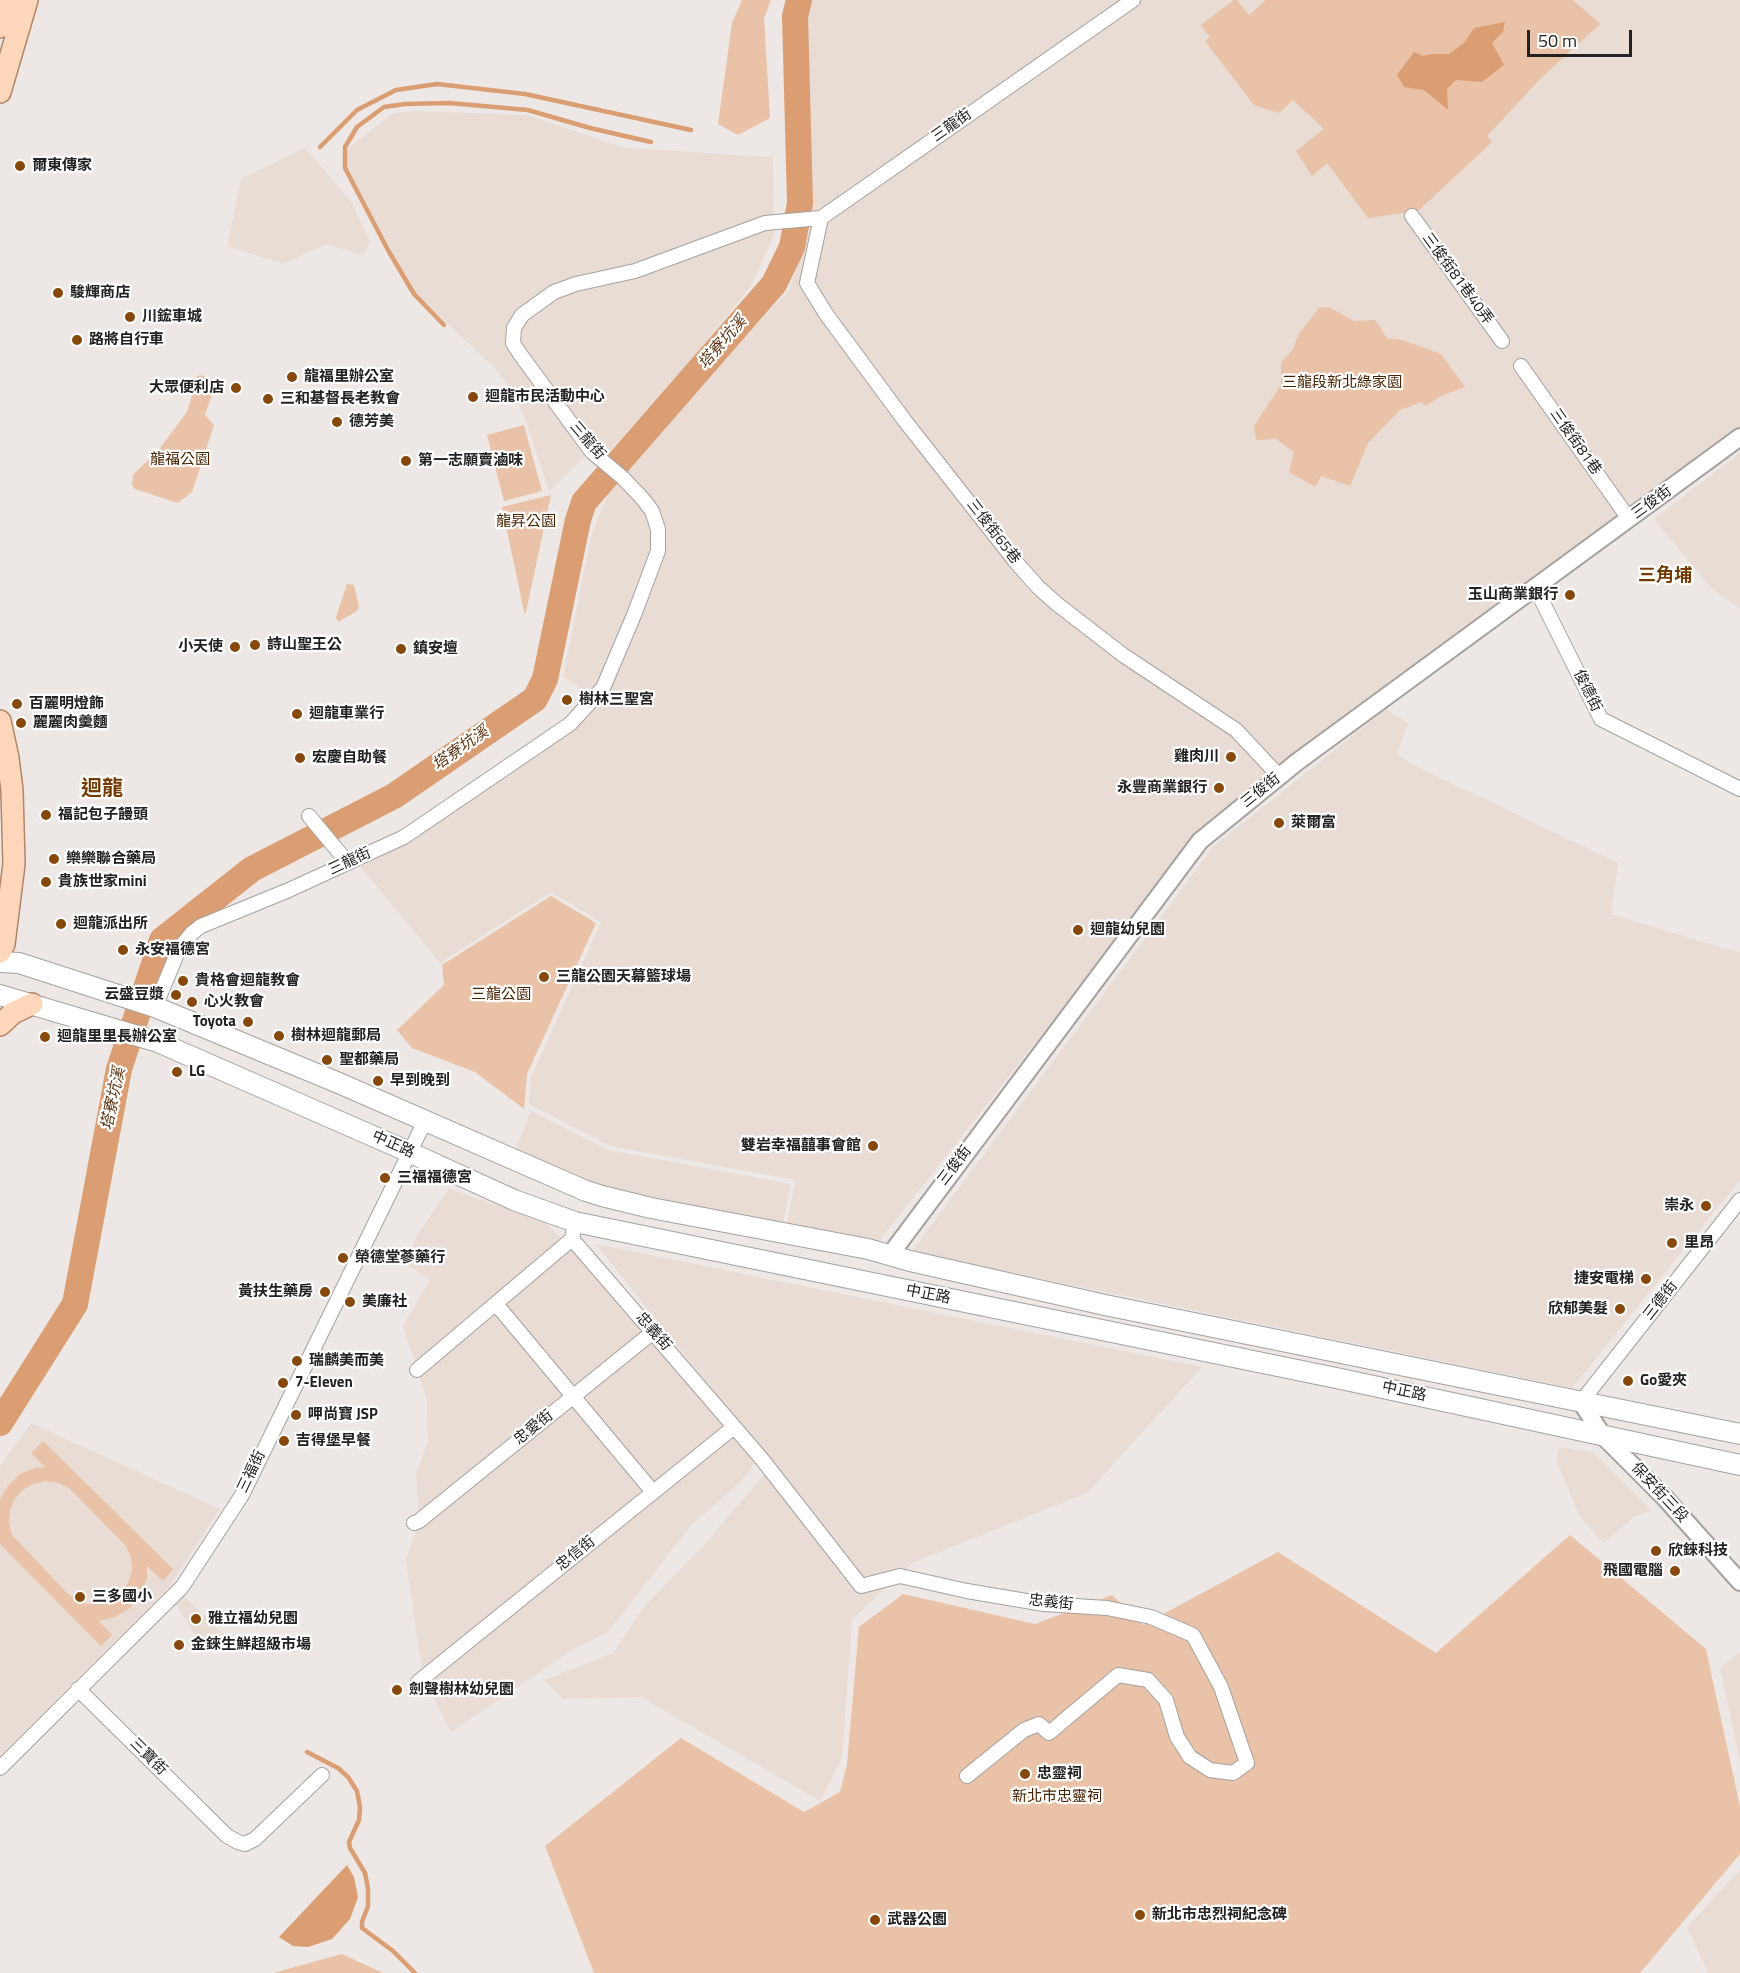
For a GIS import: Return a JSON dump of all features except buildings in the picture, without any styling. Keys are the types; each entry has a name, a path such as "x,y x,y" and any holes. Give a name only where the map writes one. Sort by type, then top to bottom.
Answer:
{"main road":[{"path":"0,27 7,0"},
{"path":"0,92 27,0"},
{"path":"0,721 12,790 14,864 4,944 0,952"},
{"name":"中正路","path":"0,962 19,963 155,1007 586,1191 651,1208 890,1255 1105,1305 1740,1434"},
{"path":"0,995 32,1004"},
{"path":"0,1025 12,1013 32,1004"},
{"name":"中正路","path":"32,1004 169,1047 410,1152 514,1200 574,1231 872,1284 1352,1381 1740,1465"},
{"path":"574,1231 586,1191"},
{"path":"872,1284 890,1255"}],"street":[{"name":"三龍街","path":"155,1007 178,949 201,926 404,837 570,723 603,688 658,551 658,529 652,511 623,478 592,452 513,343 514,328 522,315 554,292 589,280 635,271 765,223 816,218 1133,0"},
{"name":"三俊街81巷40弄","path":"1412,216 1502,341"},
{"name":"三俊街65巷","path":"816,218 807,283 826,314 905,421 1016,561 1038,587 1094,633 1123,655 1236,730 1279,776"},
{"name":"三俊街81巷","path":"1521,366 1629,519"},
{"name":"三俊街","path":"890,1255 1200,841 1279,776 1740,437"},
{"name":"俊德街","path":"1535,587 1601,719 1740,789"},
{"path":"309,816 348,863"},
{"name":"三福街","path":"0,1768 182,1587 238,1501 425,1121"},
{"name":"三德街","path":"1581,1402 1740,1200"},
{"path":"417,1370 496,1304 574,1231"},
{"name":"忠義街","path":"574,1231 653,1332 761,1458 861,1586 900,1576 967,1591 1044,1604 1107,1608 1151,1617 1193,1635 1221,1687 1247,1763 1233,1773 1210,1770 1190,1757 1177,1737 1166,1700 1148,1680 1118,1675 1049,1732 1039,1724 1024,1730 967,1776"},
{"path":"496,1304 653,1492"},
{"name":"忠愛街","path":"414,1523 653,1332"},
{"name":"保安街三段","path":"1581,1402 1603,1436 1665,1498 1740,1582"},
{"name":"忠信街","path":"418,1682 734,1427"},
{"name":"三寶街","path":"78,1689 217,1826 238,1842 245,1844 255,1839 322,1775"}],"shaded area":[{"path":"811,0 1740,0 1740,431 1203,830 873,1249 785,1233 795,1180 610,1146 529,1104 531,1077 601,922 551,892 440,963 361,867 407,843 568,722 585,690 563,677 591,536 609,492 634,455 790,289 805,230 807,17"},
{"path":"1505,22 1503,32 1492,43 1504,65 1482,82 1456,80 1447,89 1448,110 1424,90 1404,87 1397,75 1414,52 1423,56 1449,54 1464,43 1474,28"},
{"path":"419,111 527,115 625,148 773,157 774,235 751,286 689,362 607,454 597,444 549,492 524,415 508,385 496,369 415,293 347,167 347,151 350,147 393,113"},
{"path":"305,148 351,201 370,242 363,256 327,244 284,264 227,246 241,179"},
{"path":"1740,453 1740,609 1710,587 1654,519"},
{"path":"1386,709 1408,723 1397,755 1618,863 1611,914 1740,953 1740,1180 1572,1388 911,1252 1213,847"},
{"path":"531,1111 609,1150 791,1184 782,1229 588,1192 513,1156"},
{"path":"449,1189 545,1221 574,1250 756,1461 741,1482 692,1524 609,1631 571,1651 451,1732 423,1677 406,1559 419,1521 416,1474 428,1441 427,1400 403,1326 430,1280 406,1264 417,1235"},
{"path":"596,1244 1202,1367 1087,1493 912,1563 852,1620 842,1758 820,1801 641,1697 563,1699 544,1680 613,1653 645,1605 704,1545 772,1465"},
{"name":"三多國小","path":"31,1423 220,1509 169,1587 0,1755 0,1466"},
{"path":"1559,1447 1593,1452 1651,1510 1633,1518 1603,1543 1579,1515 1556,1460"},
{"name":"雅立福幼兒園","path":"182,1594 225,1635 207,1653 174,1602"},
{"path":"1740,1652 1740,1761 1720,1668"},
{"path":"347,1865 354,1877 358,1897 350,1919 332,1939 308,1947 293,1946 279,1937"},
{"path":"1740,1870 1740,1973 1708,1973 1687,1927"}],"green space":[{"path":"742,0 771,0 764,18 770,118 738,135 718,124 732,23"},
{"path":"1237,0 1249,15 1266,0 1573,0 1600,24 1541,78 1487,136 1492,142 1418,211 1368,218 1327,163 1312,176 1296,151 1324,129 1293,100 1279,113 1254,105 1205,41 1210,37 1201,25"},
{"name":"三龍段新北綠家園","path":"1329,307 1354,321 1375,320 1387,338 1402,340 1441,354 1465,387 1441,396 1426,406 1421,402 1400,410 1368,443 1350,486 1321,476 1315,487 1289,472 1294,452 1276,439 1256,440 1254,426 1281,385 1281,363 1293,349 1298,335 1319,308"},
{"name":"龍福公園","path":"200,375 217,380 205,415 214,425 192,492 178,503 135,489 132,485 133,475 160,448 187,412 194,388 192,380"},
{"path":"524,425 542,491 504,501 487,435"},
{"name":"龍昇公園","path":"551,495 549,504 525,616 502,507"},
{"path":"347,584 354,585 359,607 357,611 338,622 336,617"},
{"name":"三龍公園","path":"551,896 596,923 527,1074 524,1109 475,1072 412,1048 397,1030 444,985 442,965"},
{"path":"43,1441 173,1569 163,1581 147,1566 147,1578 141,1594 130,1608 115,1617 99,1621 112,1635 101,1646 0,1544 0,1499 8,1486 20,1474 45,1467 31,1453","holes":["46,1481 59,1483 70,1489 126,1546 131,1558 132,1571 121,1593 111,1600 99,1604 87,1604 76,1600 12,1535 9,1523 10,1511 14,1500 22,1490"]},
{"name":"新北市忠靈祠","path":"1570,1535 1706,1649 1740,1807 1740,1854 1640,1973 594,1973 545,1846 681,1738 804,1812 840,1792 847,1764 859,1627 903,1594 1035,1624 1112,1595 1143,1625 1278,1552 1436,1653"},
{"path":"342,1954 383,1973 273,1973"}],"waterway":[{"name":"塔寮坑溪","path":"0,1423 75,1304 119,1069 162,940 252,869 394,796 535,699 545,679 578,520 584,502 774,284 792,247 800,203 795,16 799,0"},
{"path":"320,147 357,110 396,90 437,84 525,94 691,130"},
{"path":"444,325 414,294 345,168 345,147 357,127 384,107 449,103 528,110 590,128 651,142"},
{"path":"307,1752 338,1768 348,1777 357,1791 360,1807 359,1820 349,1842 350,1848 365,1873 368,1889 368,1906 362,1928 393,1951 415,1973"}],"place":[{"name":"爾東傳家","path":"20,166"},
{"name":"駿輝商店","path":"58,293"},
{"name":"川鋐車城","path":"130,317"},
{"name":"路將自行車","path":"77,340"},
{"name":"龍福里辦公室","path":"292,377"},
{"name":"大眾便利店","path":"236,388"},
{"name":"迴龍市民活動中心","path":"473,397"},
{"name":"三和基督長老教會","path":"268,399"},
{"name":"德芳美","path":"337,422"},
{"name":"第一志願賣滷味","path":"406,461"},
{"name":"玉山商業銀行","path":"1570,595"},
{"name":"詩山聖王公","path":"255,645"},
{"name":"小天使","path":"235,647"},
{"name":"鎮安壇","path":"401,649"},
{"name":"樹林三聖宮","path":"567,700"},
{"name":"百麗明燈飾","path":"17,704"},
{"name":"迴龍車業行","path":"297,714"},
{"name":"麗麗肉羹麵","path":"21,723"},
{"name":"雞肉川","path":"1231,757"},
{"name":"宏慶自助餐","path":"300,758"},
{"name":"永豐商業銀行","path":"1219,788"},
{"name":"福記包子饅頭","path":"46,815"},
{"name":"萊爾富","path":"1279,823"},
{"name":"樂樂聯合藥局","path":"54,859"},
{"name":"貴族世家mini","path":"46,882"},
{"name":"迴龍派出所","path":"61,924"},
{"name":"迴龍幼兒園","path":"1078,930"},
{"name":"永安福德宮","path":"123,950"},
{"name":"三龍公園天幕籃球場","path":"544,977"},
{"name":"貴格會迴龍教會","path":"183,981"},
{"name":"云盛豆漿","path":"176,995"},
{"name":"心火教會","path":"192,1002"},
{"name":"Toyota","path":"248,1022"},
{"name":"樹林迴龍郵局","path":"279,1036"},
{"name":"迴龍里里長辦公室","path":"45,1037"},
{"name":"聖都藥局","path":"327,1060"},
{"name":"LG","path":"177,1072"},
{"name":"早到晚到","path":"378,1081"},
{"name":"雙岩幸福囍事會館","path":"873,1146"},
{"name":"三福福德宮","path":"385,1178"},
{"name":"崇永","path":"1706,1206"},
{"name":"里昂","path":"1672,1243"},
{"name":"榮德堂蔘藥行","path":"343,1258"},
{"name":"捷安電梯","path":"1646,1279"},
{"name":"黃扶生藥房","path":"325,1292"},
{"name":"美廉社","path":"350,1302"},
{"name":"欣郁美髮","path":"1620,1309"},
{"name":"瑞麟美而美","path":"297,1361"},
{"name":"Go愛夾","path":"1628,1381"},
{"name":"7-Eleven","path":"283,1383"},
{"name":"呷尚寶 JSP","path":"296,1415"},
{"name":"吉得堡早餐","path":"284,1441"},
{"name":"欣錸科技","path":"1656,1551"},
{"name":"飛國電腦","path":"1675,1571"},
{"name":"三多國小","path":"80,1597"},
{"name":"雅立福幼兒園","path":"196,1619"},
{"name":"金錸生鮮超級市場","path":"179,1645"},
{"name":"劍聲樹林幼兒園","path":"397,1690"},
{"name":"忠靈祠","path":"1025,1774"},
{"name":"新北市忠烈祠紀念碑","path":"1140,1915"},
{"name":"武器公園","path":"875,1920"}],"district":[{"name":"三角埔","path":"1665,577"},
{"name":"迴龍","path":"102,790"}]}
